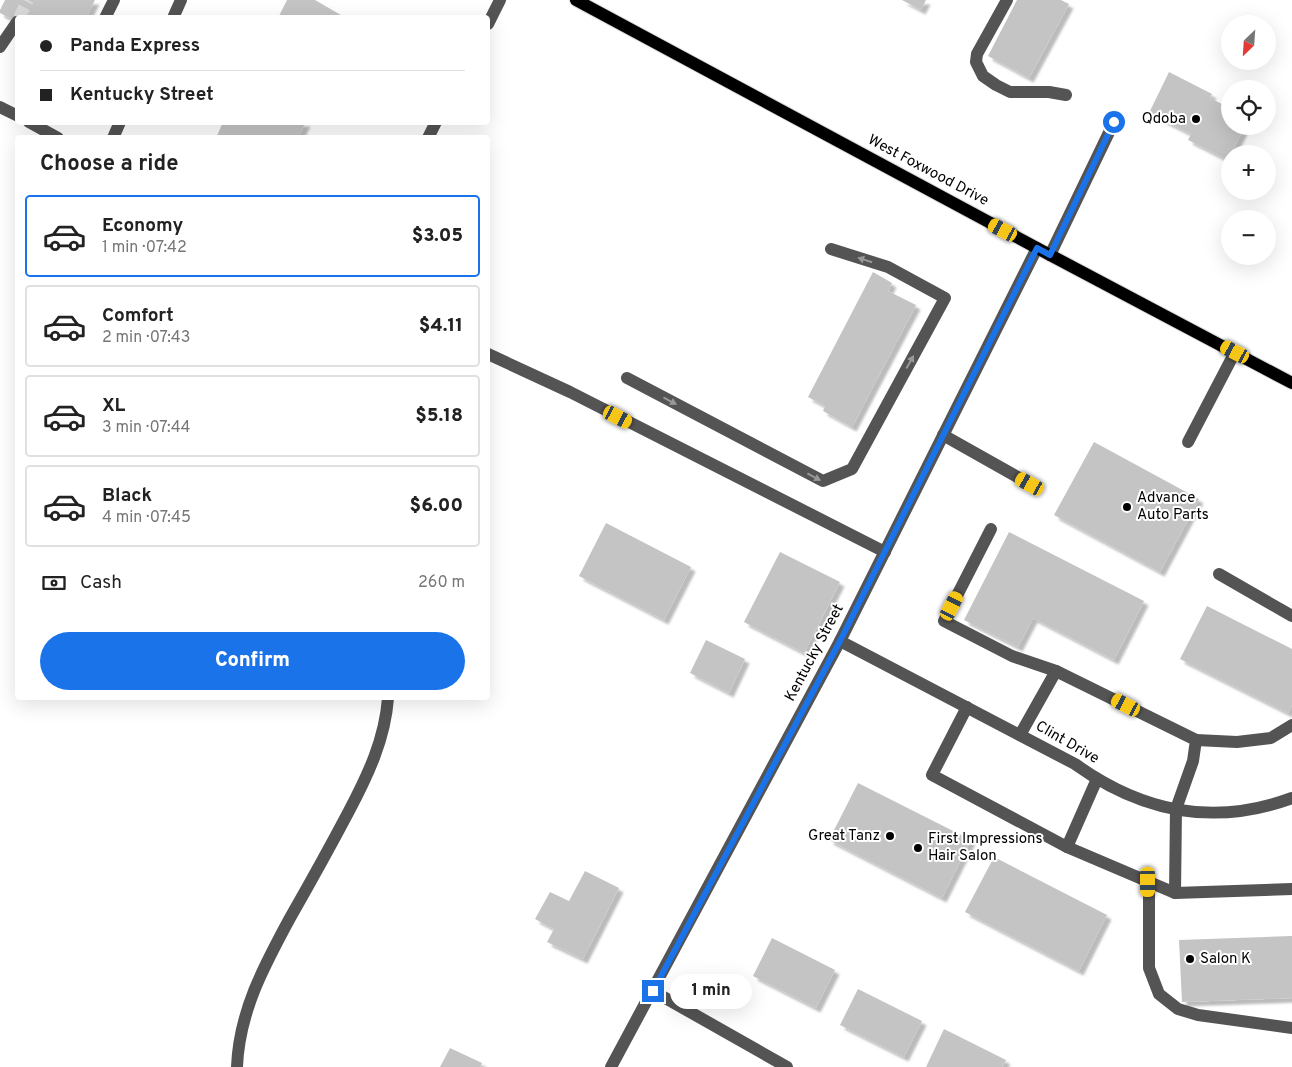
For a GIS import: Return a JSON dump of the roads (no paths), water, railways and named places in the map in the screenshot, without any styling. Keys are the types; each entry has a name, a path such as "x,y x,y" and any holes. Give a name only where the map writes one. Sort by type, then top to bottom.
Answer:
{"main road":[{"name":"West Foxwood Drive","path":"576,0 1292,383"}],"street":[{"path":"106,15 114,0"},
{"path":"174,15 181,0"},
{"path":"490,20 500,0"},
{"path":"1007,0 977,54 976,62 983,76 1010,92 1049,92 1066,96"},
{"path":"0,47 15,25"},
{"path":"0,107 15,114"},
{"path":"1050,255 1114,122"},
{"path":"37,125 52,131"},
{"name":"Kentucky Street","path":"611,1067 840,641 1037,248"},
{"path":"627,378 823,481 852,469 945,298 888,267 831,249"},
{"path":"1188,442 1235,352"},
{"path":"490,355 586,400 885,552"},
{"path":"943,435 1030,484"},
{"path":"991,529 944,621 1012,656 1056,670 1196,740 1237,742 1271,738 1292,725"},
{"path":"1219,574 1290,615"},
{"name":"Clint Drive","path":"840,641 1075,764 1124,794 1159,807 1197,813 1235,812 1272,805 1292,798"},
{"path":"1020,735 1056,670"},
{"path":"237,1067 241,1027 251,996 267,962 368,775 381,738 388,700"},
{"path":"967,707 932,775 1067,847 1175,893 1292,889"},
{"path":"1175,893 1176,809 1193,761 1196,740"},
{"path":"1067,847 1097,779"},
{"path":"1148,882 1149,968 1159,994 1178,1009 1198,1015 1292,1028"},
{"path":"653,991 787,1067"}],"tunnel":[{"path":"20,15 28,0"}],"place":[{"name":"Qdoba","path":"1196,119"},
{"name":"Advance Auto Parts","path":"1127,507"},
{"name":"Great Tanz","path":"890,836"},
{"name":"First Impressions Hair Salon","path":"918,848"},
{"name":"Salon K","path":"1190,959"}]}
